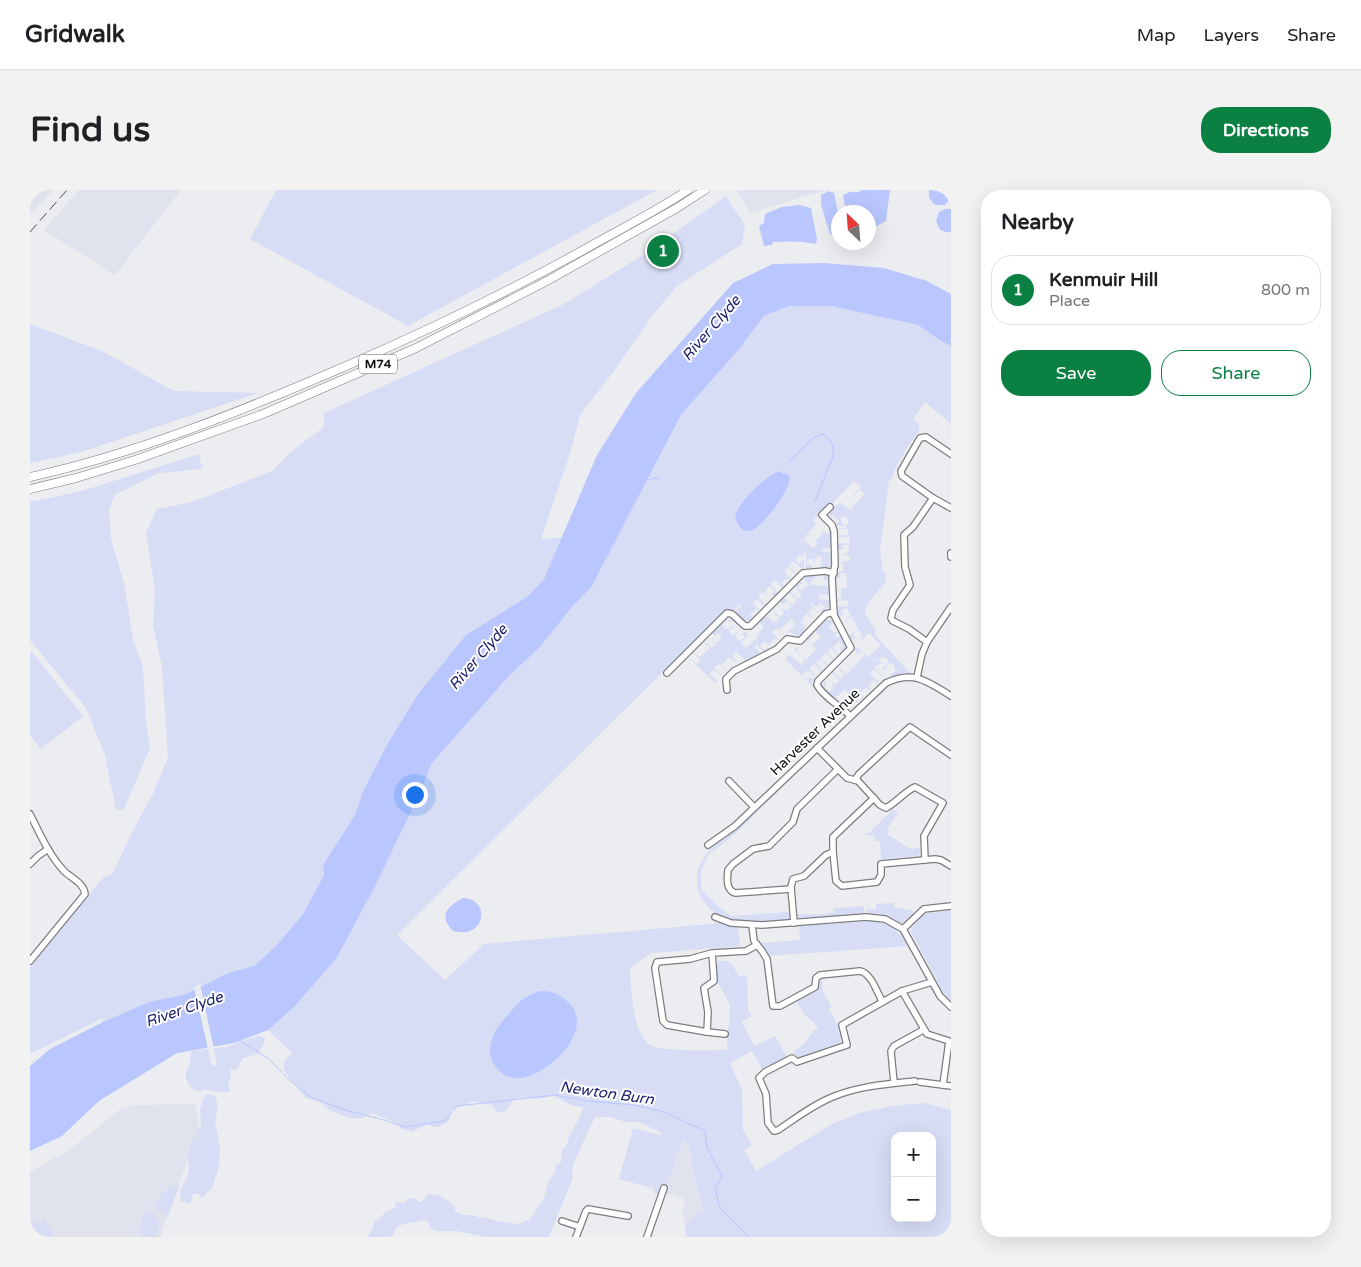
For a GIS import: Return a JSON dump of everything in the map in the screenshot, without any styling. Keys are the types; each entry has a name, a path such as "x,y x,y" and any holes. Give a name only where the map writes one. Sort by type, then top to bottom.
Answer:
{"highway":[{"name":"M74","path":"30,476 71,467 131,450 258,404 411,337 540,275 688,190"},
{"name":"M74","path":"30,489 76,478 135,460 263,414 416,348 545,282 677,208 705,190"}],"street":[{"path":"951,454 926,437 920,438 900,471 902,476 951,508"},
{"path":"927,642 891,618 893,610 910,585 905,566 904,534 912,527 933,498"},
{"path":"816,521 830,507"},
{"path":"822,515 834,529 835,565 832,578 834,616 851,648 818,680 817,686 831,701 840,706 850,716"},
{"path":"667,673 726,613 732,614 744,626 750,626 803,573 825,571 834,573"},
{"path":"951,607 927,642 922,654 917,677 951,696"},
{"path":"727,690 726,680 732,673 777,649 787,639 800,641 826,614 834,612"},
{"name":"Harvester Avenue","path":"708,845 736,826 850,716 886,684 892,680 917,677"},
{"path":"855,780 859,774 910,727 951,755"},
{"path":"817,748 847,778 855,780 880,805 886,808 908,790 915,787 943,803 924,836 925,860"},
{"path":"791,889 735,893 728,888 728,870 753,849 769,846 793,822 797,808 838,769"},
{"path":"729,781 754,807"},
{"path":"874,798 833,837 832,852 836,881 842,886 877,882 882,874 881,864 942,860 951,866"},
{"path":"30,814 54,861 85,890 85,894 30,960"},
{"path":"30,864 48,849"},
{"path":"794,923 792,881 794,878 804,876 826,855 832,852"},
{"path":"903,929 924,909 951,906"},
{"path":"715,917 732,923 752,925 873,917 885,919 903,929 940,996 951,1007"},
{"path":"752,925 753,938 767,959 772,1006 780,1006 815,987 816,978 820,975 860,972 865,972 882,1001"},
{"path":"725,1034 667,1026 663,1021 656,968 657,962 690,959 712,953 746,951 757,945"},
{"path":"707,1032 708,1012 704,988 714,981 712,953"},
{"path":"932,982 902,991 842,1024 847,1045 797,1062 792,1058 765,1072 759,1078 766,1094 768,1123 774,1131 836,1096 861,1088 894,1083 918,1082 951,1086"},
{"path":"902,991 923,1030 931,1037 950,1041 943,1085"},
{"path":"894,1083 891,1051 894,1046 923,1030"},
{"path":"647,1237 664,1188"},
{"path":"576,1237 588,1209 628,1216"},
{"path":"562,1221 580,1227"}],"shaded area":[{"path":"30,190 53,190 30,215"},
{"path":"79,190 181,190 115,275 44,230"},
{"path":"276,190 657,190 408,326 250,239"},
{"path":"736,190 834,190 819,192 750,213"},
{"path":"726,196 745,225 742,244 677,286 652,316 614,371 580,415 571,451 541,539 564,537 544,579 528,596 466,635 418,694 388,743 364,789 355,815 324,865 324,875 303,914 277,945 254,966 228,973 186,994 149,1002 103,1022 103,1018 30,1054 30,966 103,878 113,873 132,832 153,794 168,757 162,667 153,625 155,589 146,533 157,509 192,502 272,471 293,450 324,427 324,413 564,304 646,253"},
{"path":"789,306 831,306 918,325 951,346 951,424 925,402 913,419 919,424 919,431 893,473 893,478 889,480 880,550 886,581 867,605 865,614 876,631 874,634 910,673 889,677 896,670 895,666 890,662 883,671 882,669 888,663 888,660 883,656 878,660 882,663 874,667 885,678 874,669 870,673 879,682 877,683 874,680 868,686 871,689 869,690 866,687 860,693 862,697 855,690 853,691 859,700 849,708 840,702 849,694 845,689 834,699 823,688 824,680 827,684 824,687 829,692 834,688 827,677 835,685 840,681 833,671 841,679 845,675 841,671 839,672 841,670 839,666 846,674 851,670 844,661 852,669 865,655 860,650 858,654 855,651 858,647 874,663 880,657 874,662 869,657 881,645 869,633 858,643 863,636 859,630 853,634 855,638 852,640 849,635 858,629 852,617 841,622 849,617 850,614 847,608 841,611 843,615 839,618 837,610 839,608 837,607 841,607 841,604 842,607 848,606 848,600 837,601 837,599 841,599 841,590 836,589 847,588 847,582 836,583 845,582 847,579 846,573 840,573 840,577 836,578 838,572 843,571 843,563 839,562 850,561 849,555 838,555 847,554 849,545 842,545 843,549 838,550 838,544 850,543 849,537 838,537 848,535 848,529 837,529 846,528 846,525 849,523 846,516 840,518 844,526 837,526 836,524 839,521 833,515 830,518 829,513 840,502 856,514 864,505 856,513 851,508 865,494 860,490 846,503 861,487 854,481 829,507 827,506 813,520 816,525 797,545 802,549 798,545 809,534 812,537 809,535 804,540 813,548 817,543 815,541 824,531 827,534 831,531 832,548 821,549 821,551 833,553 833,563 828,567 821,567 821,556 815,557 815,563 814,559 807,559 807,565 812,565 812,568 806,568 806,553 804,552 803,558 800,555 795,560 799,564 804,559 804,568 802,569 793,561 789,566 797,574 788,567 784,572 791,579 787,578 781,583 783,588 775,580 771,584 775,589 777,588 775,590 778,593 775,597 771,594 775,591 770,586 765,594 771,600 762,592 758,597 766,605 757,599 753,603 760,611 756,609 750,615 753,618 751,621 744,621 735,612 741,606 740,604 733,611 726,611 397,935 445,980 484,944 721,923 738,927 740,946 651,953 630,968 636,1020 644,1039 650,1045 664,1049 727,1050 730,1005 718,983 715,967 719,961 727,961 733,965 738,976 747,975 748,1010 752,1016 742,1022 754,1046 775,1036 787,1057 762,1069 752,1051 730,1063 742,1090 743,1130 752,1145 744,1150 756,1171 832,1124 859,1113 891,1106 924,1103 951,1110 951,1237 686,1237 685,1225 701,1210 711,1213 701,1208 688,1143 685,1139 677,1153 667,1184 656,1195 653,1190 653,1182 652,1188 619,1179 633,1128 661,1135 662,1133 639,1122 625,1122 611,1117 595,1117 573,1164 572,1180 549,1237 486,1237 457,1231 435,1231 430,1227 429,1222 422,1220 399,1226 395,1229 394,1234 389,1237 367,1237 374,1227 375,1220 379,1220 386,1211 396,1208 395,1202 404,1203 408,1199 416,1198 418,1202 421,1202 430,1194 439,1195 456,1208 454,1211 463,1215 518,1224 530,1219 544,1198 548,1182 555,1173 556,1165 561,1162 562,1150 583,1107 573,1106 554,1096 535,1099 521,1097 513,1100 507,1110 501,1113 496,1111 493,1105 475,1101 451,1110 450,1120 442,1125 433,1127 427,1124 412,1132 401,1129 398,1124 372,1113 362,1118 350,1118 329,1110 319,1101 306,1098 284,1071 284,1062 292,1053 268,1030 293,1008 419,795 432,763 509,676 540,647 572,607 592,586 681,415 740,348 764,316","holes":["779,471 784,472 770,513 747,531 742,529 735,517 741,504 760,484 773,474"]},
{"path":"30,324 102,351 174,391 258,393 81,452 30,463"},
{"path":"199,454 202,469 159,473 114,495 109,512 111,539 124,583 133,639 143,667 146,723 150,748 124,809 116,810 105,755 86,708 30,640 30,502 82,491"},
{"path":"824,574 829,578 829,595 819,594 818,599 830,600 830,605 822,613 820,611 825,607 821,603 816,607 810,604 821,615 812,608 808,612 812,616 814,615 812,617 815,620 807,613 803,618 807,622 803,619 801,621 806,630 803,633 797,636 788,632 796,624 791,619 780,629 781,632 777,628 772,632 780,641 775,638 769,644 772,648 765,641 760,646 765,650 768,647 770,649 764,652 756,644 755,646 760,654 746,661 736,652 732,656 739,664 729,657 722,665 728,672 719,664 714,668 723,676 714,670 709,674 718,682 715,683 688,657 697,664 701,660 693,652 700,657 710,648 704,641 712,648 716,644 712,640 710,641 712,639 718,642 722,637 718,633 715,636 712,633 726,619 733,620 730,623 727,620 722,625 729,629 736,623 733,626 735,628 733,627 729,631 733,635 742,628 736,634 736,637 740,641 745,637 742,634 745,631 749,635 741,643 746,648 758,637 764,627 760,623 751,630 767,617 766,615 774,623 779,619 772,610 775,613 777,611 776,613 780,617 784,613 777,604 787,611 791,606 787,601 783,604 780,601 784,597 792,605 797,600 790,591 798,599 802,595 798,590 796,592 798,589 795,586 800,581 802,583 797,587 801,591 809,585 803,578 815,575 815,579 811,579 811,585 828,586 828,579 824,580"},
{"path":"826,619 832,620 833,622 829,627 834,633 838,630 839,632 835,634 837,638 841,636 846,648 843,652 840,649 843,646 839,641 833,647 839,656 836,653 834,654 835,652 831,648 827,652 834,661 826,653 821,658 828,667 820,659 816,663 822,672 814,664 810,668 816,678 807,671 802,675 807,680 810,677 814,680 811,683 841,712 829,703 785,659 789,654 801,665 805,660 794,649 796,647 797,651 806,660 816,649 806,640 813,633 808,641 812,645 821,637 815,631"},
{"path":"32,652 83,716 41,749 30,735 30,653"},
{"path":"815,755 736,833 708,855 701,872 701,889 731,916 789,912 790,919 787,921 765,922 733,920 716,914 700,896 698,889 697,873 708,851 737,829"},
{"path":"893,809 898,813 887,829 889,831 887,834 910,849 920,848 918,856 881,859 880,841 876,841 875,837 865,835"},
{"path":"865,887 867,909 876,909 876,904 893,903 894,907 914,911 902,923 882,914 867,913"},
{"path":"864,906 864,913 803,919 797,917 797,914 833,913 833,908"},
{"path":"951,910 951,1001 943,992 910,930 924,914"},
{"path":"871,921 893,928 908,946 770,956 758,942 800,940 799,926"},
{"path":"822,978 823,992 831,1005 829,1009 839,1029 841,1042 799,1058 793,1052 804,1044 818,1027 804,1014 796,1000 817,989 819,980"},
{"path":"260,1036 265,1038 265,1041 258,1054 243,1058 236,1070 230,1070 231,1078 228,1081 230,1092 196,1091 190,1085 186,1074 190,1064 191,1051 208,1049 212,1066 217,1065 214,1049 227,1047"},
{"path":"207,1094 215,1096 218,1106 215,1123 220,1147 219,1167 211,1191 208,1191 201,1198 199,1194 193,1194 191,1202 188,1204 181,1201 180,1191 189,1172 188,1157 191,1143 201,1125 200,1110 203,1099"},
{"path":"195,1104 199,1128 160,1237 30,1237 30,1172 69,1150 122,1108 135,1105"},
{"path":"685,1138 688,1143 693,1175 699,1192 701,1210 685,1225 682,1213 685,1203 682,1197 672,1194 664,1196 664,1189 668,1182 678,1148"},
{"path":"174,1185 179,1186 169,1214 166,1216 154,1205 162,1193"},
{"path":"146,1211 155,1215 160,1223 156,1237 143,1237 138,1229"},
{"path":"45,1218 54,1237 30,1237 30,1226"}],"water":[{"path":"861,190 890,190 886,221 876,226 876,205 845,205 843,195 850,192 860,192"},
{"path":"929,190 951,190 951,198 945,205 935,205 929,198"},
{"path":"829,191 834,193 836,205 831,205 831,234 821,205 821,195"},
{"path":"799,205 811,208 817,239 816,244 773,242 772,245 764,246 759,226 764,223 765,214 782,207"},
{"path":"951,209 951,232 940,230 936,221 939,212"},
{"name":"River Clyde","path":"824,263 884,268 927,281 951,294 951,346 918,325 831,306 789,306 764,316 740,348 681,415 592,586 572,607 540,647 509,676 432,763 419,795 375,886 336,959 293,1008 268,1030 234,1043 177,1053 99,1101 62,1136 30,1151 30,1066 50,1049 103,1022 149,1002 186,994 228,973 254,966 277,945 303,914 324,875 323,865 355,815 364,789 388,743 418,694 466,635 528,596 544,579 597,455 636,393 733,283 773,264"},
{"path":"779,471 788,475 790,479 784,493 760,525 748,531 743,530 735,517 741,504 760,484"},
{"path":"463,898 470,899 476,903 481,912 481,918 475,928 470,931 453,931 446,921 446,912 453,904"},
{"path":"539,991 554,993 567,1001 575,1012 577,1024 573,1037 566,1049 544,1069 519,1078 506,1076 496,1067 492,1060 490,1046 492,1039 499,1026 517,1004"}],"pier":[{"path":"200,984 214,1049 208,1049 194,987"}],"waterway":[{"path":"789,462 813,438 822,434 830,440 833,456 815,501"},
{"path":"648,480 659,479"},
{"name":"Newton Burn","path":"239,1040 269,1059 288,1079 312,1098 345,1110 405,1127 444,1121 457,1106 555,1095 587,1101 634,1105 664,1112 705,1131 707,1148 722,1177 715,1188 720,1208 749,1237"}],"railway":[{"path":"30,232 67,190"}],"place":[{"name":"Kenmuir Hill","path":"663,251"}]}
